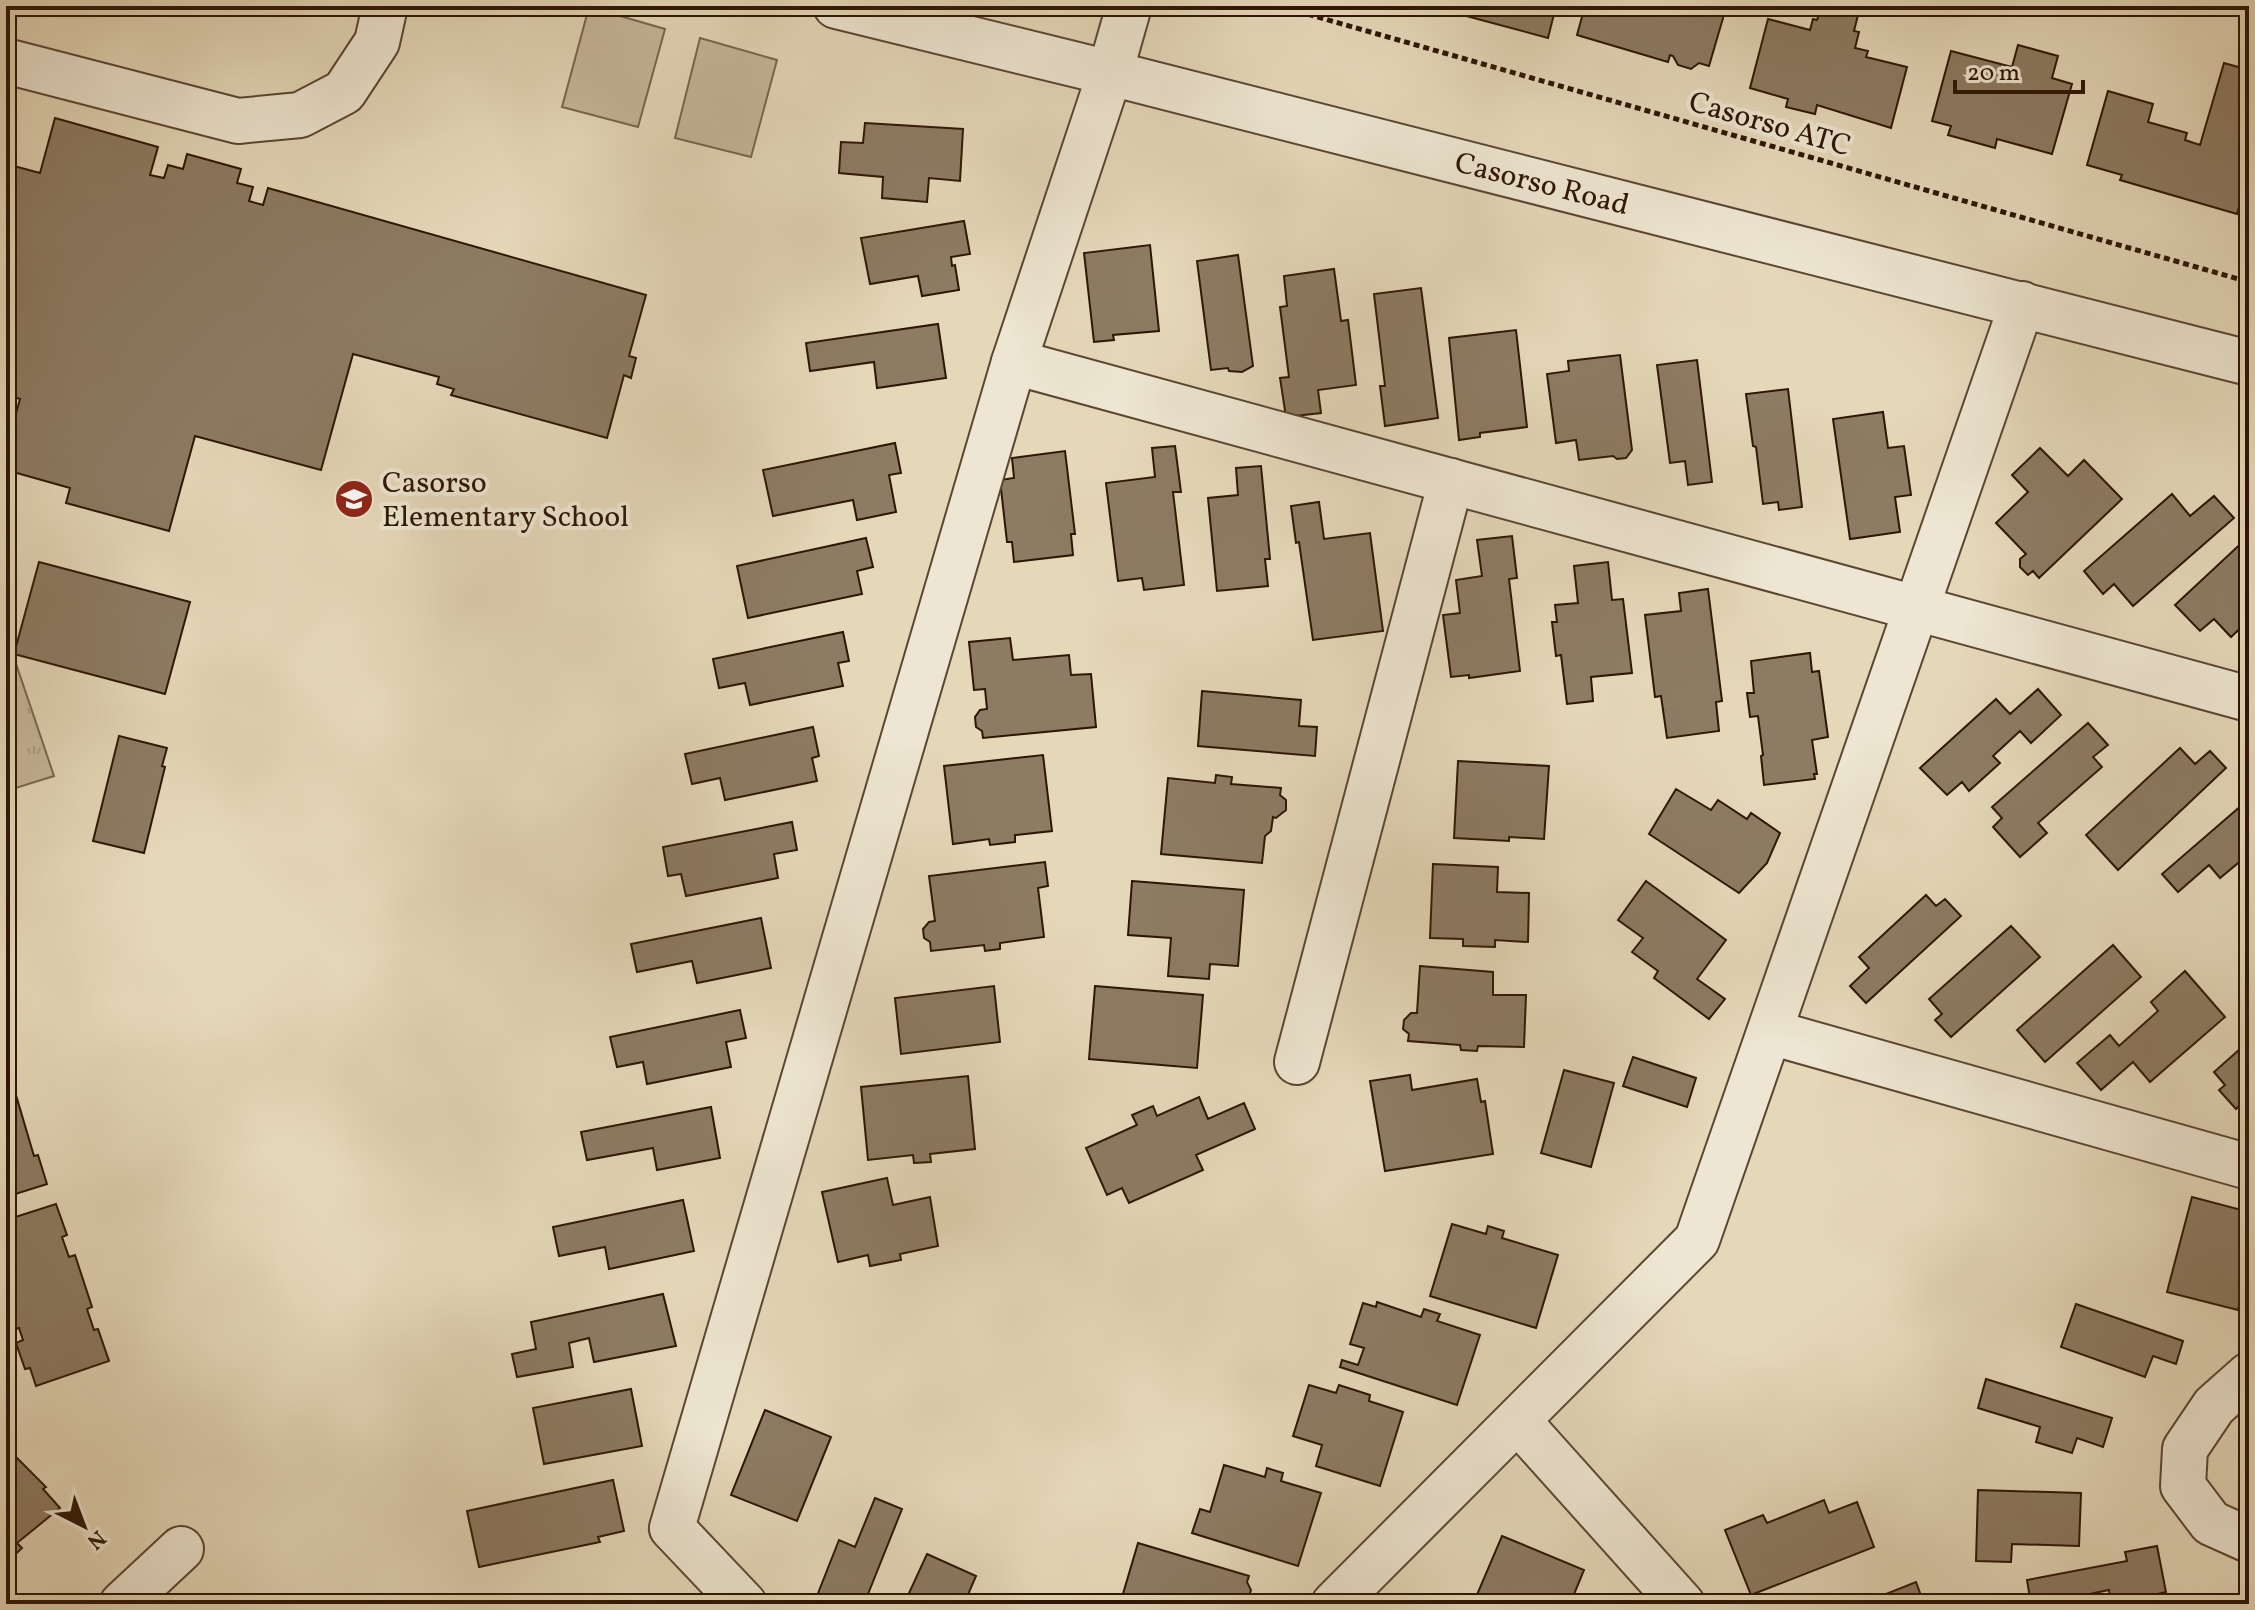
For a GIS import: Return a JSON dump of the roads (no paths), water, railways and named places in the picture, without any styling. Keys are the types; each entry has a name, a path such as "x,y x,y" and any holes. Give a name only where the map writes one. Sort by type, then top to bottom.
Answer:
{"street":[{"path":"6,61 238,121 300,115 344,92 377,42 385,6"},
{"name":"Casorso Road","path":"836,6 2249,363"},
{"path":"744,1604 672,1528 1014,362 1110,73 1129,6"},
{"path":"1334,1604 1697,1240 2022,304"},
{"path":"1014,362 2249,699"},
{"path":"1297,1062 1451,481"},
{"path":"1770,1032 2249,1167"},
{"path":"2249,1375 2214,1406 2185,1449 2183,1486 2211,1523 2249,1540"},
{"path":"1518,1421 1682,1604"},
{"path":"122,1604 181,1549"}],"place":[{"name":"Casorso Elementary School","path":"354,499"}]}
